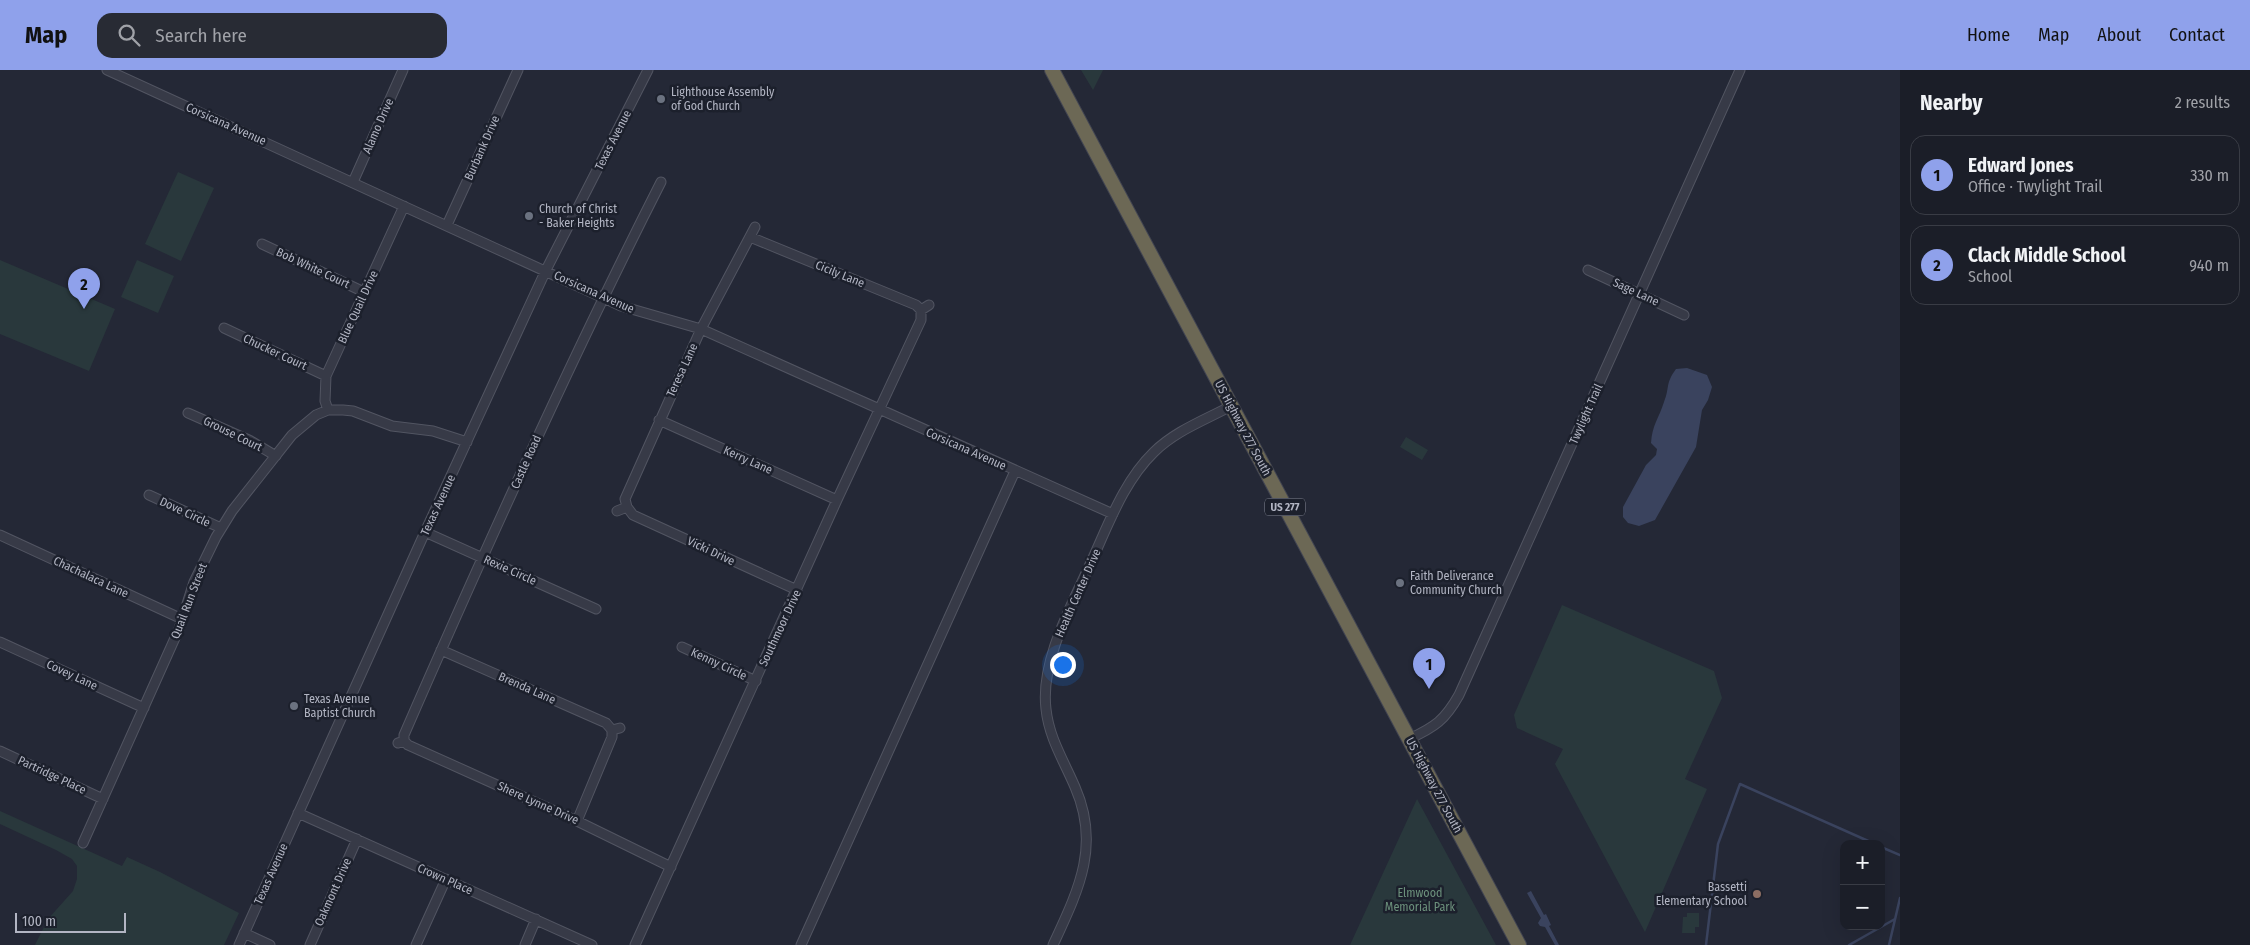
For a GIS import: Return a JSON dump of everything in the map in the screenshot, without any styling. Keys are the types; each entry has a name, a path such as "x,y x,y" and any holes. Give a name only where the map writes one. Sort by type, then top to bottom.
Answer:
{"highway":[{"name":"US Highway 277 South","path":"1052,70 1519,945"}],"street":[{"name":"Corsicana Avenue","path":"107,70 546,270 602,298 636,312 675,320 701,329 1113,514"},
{"name":"Alamo Drive","path":"353,182 403,70"},
{"name":"Burbank Drive","path":"447,225 518,70"},
{"name":"Texas Avenue","path":"239,945 425,532 546,270 648,70"},
{"name":"Twylight Trail","path":"1409,738 1441,722 1452,709 1459,695 1740,70"},
{"name":"Castle Road","path":"401,742 441,650 602,298 661,182"},
{"name":"Blue Quail Drive","path":"328,410 325,401 326,376 404,206"},
{"name":"Teresa Lane","path":"626,507 625,499 659,420 701,329 755,227"},
{"name":"Cicily Lane","path":"750,237 925,307"},
{"name":"Bob White Court","path":"262,244 364,292"},
{"name":"Sage Lane","path":"1588,270 1684,315"},
{"name":"Southmoor Drive","path":"635,945 837,500 922,320 925,307"},
{"name":"Chucker Court","path":"224,328 326,376"},
{"name":"Health Center Drive","path":"1053,945 1080,884 1086,861 1084,815 1077,791 1050,730 1046,710 1045,686 1054,648 1113,514 1126,489 1153,453 1175,435 1231,406"},
{"name":"Quail Run Street","path":"83,843 179,629 194,582 221,528 232,510 305,422 328,410 353,411 392,426 433,430 467,442"},
{"name":"Grouse Court","path":"188,413 248,440 276,456"},
{"name":"Kerry Lane","path":"659,420 837,500"},
{"path":"801,945 1015,471"},
{"name":"Dove Circle","path":"149,496 221,528"},
{"path":"617,511 626,507"},
{"name":"Vicki Drive","path":"626,507 633,515 797,590"},
{"name":"Rexie Circle","path":"425,532 596,609"},
{"name":"Chachalaca Lane","path":"0,534 182,619"},
{"name":"Covey Lane","path":"0,642 144,708"},
{"name":"Kenny Circle","path":"682,647 756,681"},
{"name":"Brenda Lane","path":"441,650 616,729 577,821"},
{"name":"Shere Lynne Drive","path":"401,742 577,821 671,866"},
{"name":"Partridge Place","path":"0,752 103,799"},
{"name":"Crown Place","path":"298,813 592,945"},
{"name":"Oakmont Drive","path":"310,945 357,839"},
{"path":"416,945 446,879"},
{"path":"525,945 536,919"},
{"path":"244,933 270,945"}],"green space":[{"path":"1081,70 1103,70 1093,90"},
{"path":"178,172 214,188 181,261 145,244"},
{"path":"0,260 115,309 89,371 0,334"},
{"path":"137,260 174,276 158,313 121,297"},
{"path":"1406,437 1428,450 1422,460 1400,447"},
{"path":"1562,605 1714,671 1722,698 1685,779 1707,789 1645,932 1555,764 1563,749 1517,728 1514,715"},
{"name":"Elmwood Memorial Park","path":"1417,799 1496,945 1350,945"},
{"path":"0,811 122,866 127,857 239,913 224,945 35,945 48,919 73,891 77,879 77,866 72,859 56,850 0,824"},
{"path":"1687,913 1699,913 1699,927 1695,927 1695,933 1682,933 1683,917 1687,917"}],"water":[{"path":"1687,368 1707,375 1712,387 1708,400 1702,410 1696,447 1655,520 1639,526 1628,523 1623,517 1623,507 1646,465 1656,455 1657,449 1651,443 1654,426 1666,397 1670,378 1676,369"},
{"path":"1531,891 1544,915 1546,914 1551,925 1549,926 1559,945 1555,945 1545,927 1540,926 1538,923 1541,918 1527,893"}],"waterway":[{"path":"1706,945 1718,844 1740,784 1866,840"},
{"path":"1885,849 1900,855"},
{"path":"1889,945 1900,898"},
{"path":"1849,945 1895,919"}],"place":[{"name":"Lighthouse Assembly of God Church","path":"661,99"},
{"name":"Church of Christ - Baker Heights","path":"529,216"},
{"name":"Clack Middle School","path":"84,309"},
{"name":"Faith Deliverance Community Church","path":"1400,583"},
{"name":"Edward Jones","path":"1429,689"},
{"name":"Texas Avenue Baptist Church","path":"294,706"},
{"name":"Bassetti Elementary School","path":"1757,894"}]}
